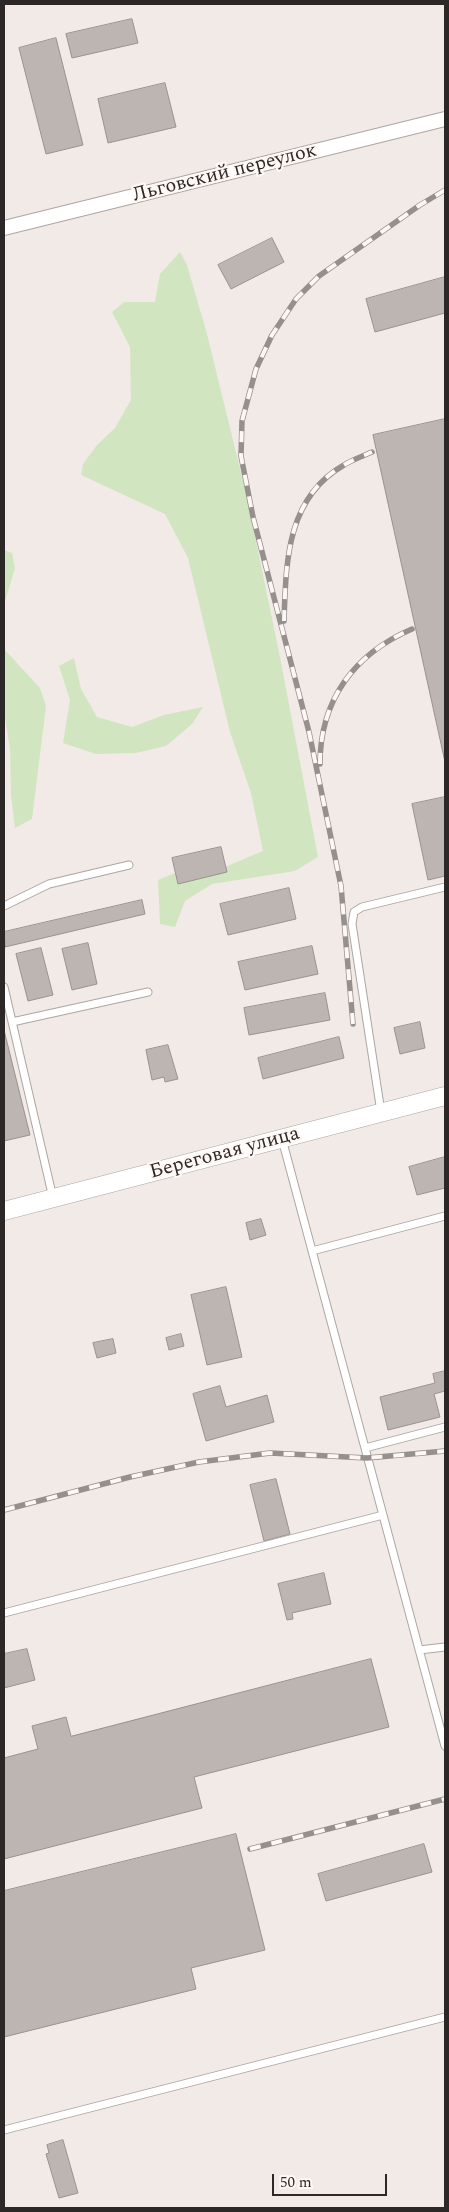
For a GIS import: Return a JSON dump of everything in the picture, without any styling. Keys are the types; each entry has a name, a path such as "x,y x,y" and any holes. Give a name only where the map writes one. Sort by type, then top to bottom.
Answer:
{"street":[{"name":"Льговский переулок","path":"4,228 445,119"},
{"name":"Береговая улица","path":"4,1211 445,1096"}],"lane":[{"path":"4,906 50,884 129,865"},
{"path":"382,1113 352,924 354,912 362,907 445,887"},
{"path":"4,987 53,1198"},
{"path":"12,1022 148,992"},
{"path":"282,1139 445,1746"},
{"path":"312,1251 445,1216"},
{"path":"365,1448 445,1427"},
{"path":"4,1614 383,1515"},
{"path":"419,1650 445,1648"},
{"path":"4,2130 445,2016"}],"green space":[{"path":"180,252 187,265 207,334 246,493 280,657 318,857 295,871 212,884 185,901 175,927 160,924 158,880 175,873 213,872 263,851 251,793 230,732 188,558 165,514 81,475 83,464 97,445 115,428 131,400 130,347 112,312 124,302 155,302 160,274"},
{"path":"4,550 12,553 15,568 4,605"},
{"path":"4,649 40,688 46,706 32,819 15,828 11,795 10,749 4,710"},
{"path":"74,658 81,689 97,717 132,727 164,715 203,707 192,724 166,746 136,753 96,754 63,743 70,700 59,666"}],"building":[{"path":"132,19 138,43 72,58 66,34"},
{"path":"56,38 83,145 46,154 19,48"},
{"path":"165,83 176,127 108,143 98,99"},
{"path":"272,238 284,262 231,289 218,265"},
{"path":"445,277 445,313 375,332 366,299"},
{"path":"445,419 445,762 373,435"},
{"path":"445,797 445,876 428,880 412,804"},
{"path":"221,847 227,872 178,884 172,858"},
{"path":"289,888 296,919 228,935 220,904"},
{"path":"142,900 145,914 5,947 4,932"},
{"path":"88,943 97,984 72,990 62,949"},
{"path":"312,946 318,974 245,990 238,962"},
{"path":"41,948 53,995 28,1001 16,954"},
{"path":"325,993 330,1020 249,1035 244,1008"},
{"path":"420,1022 425,1048 400,1054 394,1028"},
{"path":"4,1030 30,1135 4,1141"},
{"path":"339,1037 344,1058 263,1079 258,1058"},
{"path":"168,1045 178,1079 165,1082 164,1077 152,1080 146,1050"},
{"path":"445,1157 445,1188 417,1195 409,1167"},
{"path":"261,1219 266,1235 250,1240 246,1223"},
{"path":"226,1287 242,1357 207,1365 191,1295"},
{"path":"181,1334 184,1346 169,1350 166,1338"},
{"path":"113,1339 116,1353 97,1358 93,1343"},
{"path":"445,1371 445,1391 434,1394 440,1417 388,1430 380,1397 435,1383 433,1374"},
{"path":"220,1386 226,1407 267,1395 274,1422 206,1441 193,1394"},
{"path":"276,1479 290,1534 264,1541 250,1485"},
{"path":"324,1573 331,1604 292,1613 293,1619 287,1620 278,1584"},
{"path":"27,1649 35,1680 4,1688 4,1654"},
{"path":"371,1659 389,1727 194,1777 202,1808 4,1859 4,1758 38,1749 32,1726 66,1717 71,1736"},
{"path":"236,1834 265,1950 191,1968 196,1989 4,2037 4,1891"},
{"path":"424,1844 432,1872 326,1901 318,1874"},
{"path":"63,2140 78,2193 59,2198 46,2154 49,2153 47,2145"}],"railway":[{"path":"353,1024 341,886 309,732 253,517 241,456 242,421 256,369 272,335 296,299 319,276 420,205 445,190"},
{"path":"284,621 289,555 293,534 300,514 310,495 325,479 347,463 372,452"},
{"path":"320,764 326,719 344,682 357,666 373,652 391,639 412,629"},
{"path":"4,1510 130,1477 199,1462 270,1453 367,1458 445,1451"},
{"path":"250,1849 445,1799"}]}
